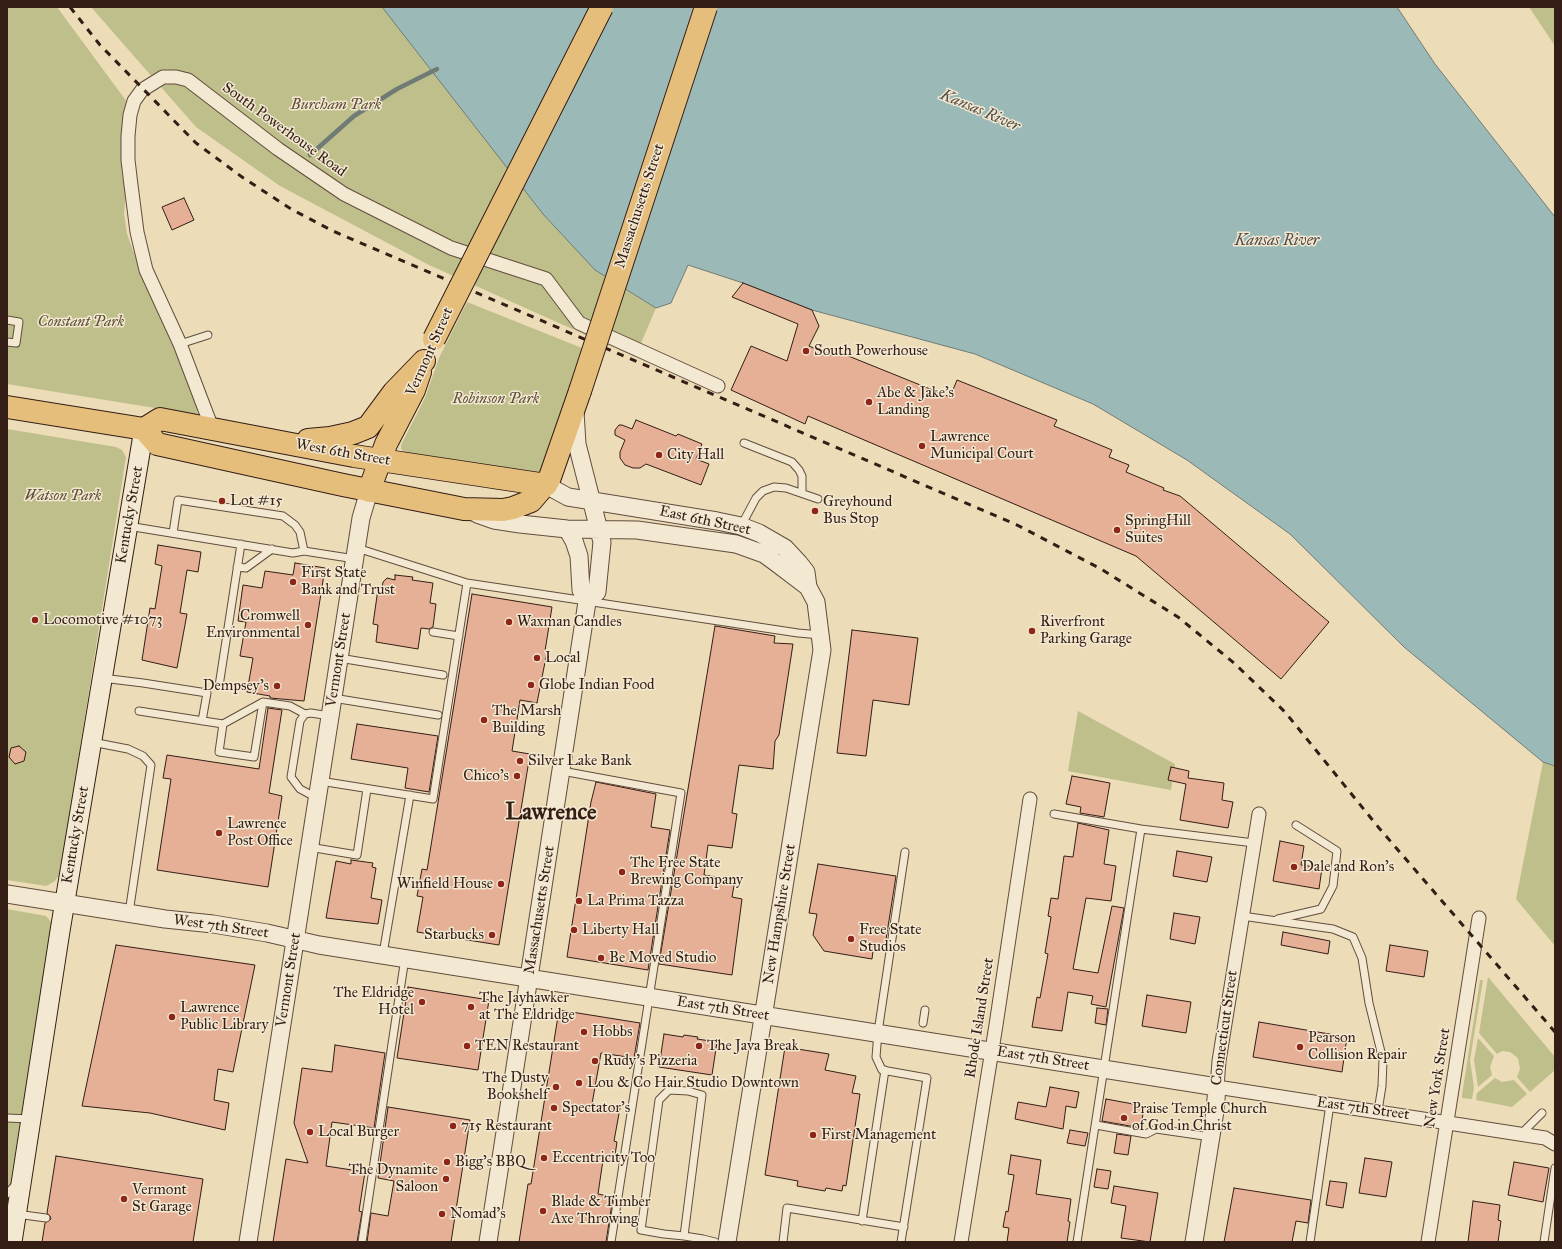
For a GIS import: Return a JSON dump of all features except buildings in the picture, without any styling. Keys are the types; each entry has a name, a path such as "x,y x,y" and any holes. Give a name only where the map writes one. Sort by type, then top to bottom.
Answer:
{"highway":[{"name":"Vermont Street","path":"369,491 386,444 414,390 424,361 434,339 602,7"},
{"name":"Massachusetts Street","path":"546,485 554,470 706,7"},
{"path":"282,442 330,438 362,430 368,426 394,392 424,361"},
{"path":"7,407 144,429"},
{"name":"West 6th Street","path":"160,419 380,460 546,485 531,501 513,508 464,509 369,491 157,444 144,429 160,419"}],"main road":[{"name":"Kentucky Street","path":"12,1242 64,903 144,429"}],"street":[{"name":"South Powerhouse Road","path":"212,428 180,344 146,270 137,232 128,160 130,115 134,101 142,90 165,77 188,80 278,149 344,194 451,248 546,279 579,324 718,386"},
{"name":"Massachusetts Street","path":"488,1242 587,602 597,592 602,542 600,529 577,444 577,399"},
{"name":"West 6th Street","path":"546,485 568,497 592,501"},
{"name":"Vermont Street","path":"248,1242 361,518 369,491"},
{"name":"East 6th Street","path":"592,501 741,526 759,533 785,548 806,572 808,587"},
{"name":"West 6th Street","path":"464,509 494,520 567,529 600,529"},
{"path":"567,529 574,541 579,556 580,590 587,602"},
{"name":"East 6th Street","path":"600,529 637,530 736,544 764,554 808,587"},
{"name":"New Hampshire Street","path":"727,1242 822,650 816,602 808,587"},
{"name":"Rhode Island Street","path":"961,1242 1030,799"},
{"name":"Connecticut Street","path":"1194,1242 1211,1137 1219,1061 1258,814"},
{"name":"West 7th Street","path":"7,894 129,913 213,924 529,978"},
{"name":"New York Street","path":"1428,1242 1479,918"},
{"name":"East 7th Street","path":"529,978 1447,1122 1545,1138 1555,1144"}],"lane":[{"path":"7,320 19,322 16,343 7,342"},
{"path":"180,344 208,335"},
{"path":"744,443 792,462 802,476 802,493"},
{"path":"741,526 756,498 763,491 774,487 786,488 818,499"},
{"path":"173,533 178,500 282,516 295,525 300,532 304,551"},
{"path":"128,526 293,553 304,551 356,553 467,582 587,602 798,633 821,635"},
{"path":"219,686 241,544"},
{"path":"237,567 246,568 272,549"},
{"path":"320,781 434,799 467,582"},
{"path":"433,632 459,636"},
{"path":"339,658 443,675"},
{"path":"102,678 207,693 202,721"},
{"path":"333,698 438,715"},
{"path":"139,711 223,724 263,702 290,706 305,714 311,713 330,716"},
{"path":"223,724 219,752 254,757 263,702"},
{"path":"305,714 300,721 291,777 300,789 317,798"},
{"path":"91,742 128,749 143,756 151,765 129,913"},
{"path":"562,771 681,793 611,1242"},
{"path":"309,847 357,855 367,789"},
{"path":"383,954 410,795"},
{"path":"1054,814 1141,829 1254,843"},
{"path":"1272,920 1320,909 1333,886 1337,851 1296,825"},
{"path":"1077,1242 1141,829"},
{"path":"901,1242 927,1078 882,1070 876,1057 878,1032 905,852"},
{"path":"1242,916 1333,929 1353,937 1362,958 1369,1003 1383,1060 1382,1086 1378,1111"},
{"path":"362,1242 406,958"},
{"path":"923,1023 925,1010"},
{"path":"862,1221 885,1070"},
{"path":"684,1236 702,1095 688,1091 669,1090 658,1100 643,1200 641,1230 715,1242"},
{"path":"1310,1242 1330,1104"},
{"path":"1521,1134 1542,1113"},
{"path":"7,1118 31,1120"},
{"path":"1096,1125 1146,1134 1156,1129 1211,1137"},
{"path":"1544,1242 1555,1168"},
{"path":"7,1194 21,1178"},
{"path":"783,1242 787,1208 904,1227"},
{"path":"16,1214 46,1218"}],"green space":[{"name":"Constant Park","path":"7,7 57,7 127,102 121,136 122,175 126,191 124,213 127,234 147,289 169,334 195,400 198,415 7,384"},
{"name":"Burcham Park","path":"91,7 382,7 595,270 656,308 635,357 429,265 280,186 196,127"},
{"path":"1529,7 1555,7 1555,46"},
{"name":"Robinson Park","path":"467,302 582,348 558,426 540,473 406,453 401,449 401,445 425,398 439,358"},
{"name":"Watson Park","path":"7,429 116,447 122,450 126,457 60,874 55,881 46,886 7,880"},
{"path":"1078,711 1175,764 1171,790 1068,771"},
{"path":"1543,762 1555,766 1555,946 1516,899"},
{"path":"7,909 46,916 52,923 7,1204"},
{"path":"1488,977 1555,1057 1555,1070 1530,1092 1517,1077 1520,1069 1518,1058 1510,1052 1502,1051 1497,1054 1479,1033"},
{"path":"1480,980 1483,980 1470,1060 1474,1087 1472,1099 1462,1098 1462,1095"},
{"path":"1478,1038 1494,1056 1490,1067 1492,1075 1478,1087 1474,1060"},
{"path":"1495,1078 1502,1082 1514,1080 1527,1094 1512,1107 1476,1100 1477,1093"}],"water":[{"name":"Kansas River","path":"382,7 1397,7 1435,64 1555,217 1555,766 1543,762 1404,647 1290,534 1187,460 1093,404 975,354 812,310 743,283 688,265 671,303 656,308 595,270 543,214"}],"waterway":[{"path":"310,155 354,116 397,89 437,69"}],"railway":[{"path":"70,7 100,45 196,143 242,177 291,209 333,231 1017,525 1101,569 1178,617 1234,663 1285,712 1379,828 1555,1032"}],"place":[{"name":"South Powerhouse","path":"806,351"},
{"name":"Abe & Jake's Landing","path":"869,402"},
{"name":"Lawrence Municipal Court","path":"922,446"},
{"name":"City Hall","path":"659,455"},
{"name":"Lot #15","path":"222,501"},
{"name":"Greyhound Bus Stop","path":"815,511"},
{"name":"SpringHill Suites","path":"1117,530"},
{"name":"First State Bank and Trust","path":"293,582"},
{"name":"Locomotive #1073","path":"35,620"},
{"name":"Waxman Candles","path":"509,622"},
{"name":"Cromwell Environmental","path":"308,625"},
{"name":"Riverfront Parking Garage","path":"1032,631"},
{"name":"Local","path":"537,658"},
{"name":"Globe Indian Food","path":"531,685"},
{"name":"Dempsey's","path":"277,686"},
{"name":"The Marsh Building","path":"484,720"},
{"name":"Silver Lake Bank","path":"520,761"},
{"name":"Chico's","path":"517,776"},
{"name":"Lawrence Post Office","path":"219,833"},
{"name":"Dale and Ron's","path":"1294,867"},
{"name":"The Free State Brewing Company","path":"622,872"},
{"name":"Winfield House","path":"501,884"},
{"name":"La Prima Tazza","path":"579,901"},
{"name":"Liberty Hall","path":"574,930"},
{"name":"Starbucks","path":"492,935"},
{"name":"Free State Studios","path":"851,939"},
{"name":"Be Moved Studio","path":"601,958"},
{"name":"The Eldridge Hotel","path":"422,1002"},
{"name":"The Jayhawker at The Eldridge","path":"471,1007"},
{"name":"Lawrence Public Library","path":"172,1017"},
{"name":"Hobbs","path":"584,1032"},
{"name":"TEN Restaurant","path":"467,1046"},
{"name":"The Java Break","path":"699,1046"},
{"name":"Pearson Collision Repair","path":"1300,1047"},
{"name":"Rudy's Pizzeria","path":"595,1061"},
{"name":"Lou & Co Hair Studio Downtown","path":"579,1083"},
{"name":"The Dusty Bookshelf","path":"556,1087"},
{"name":"Spectator’s","path":"554,1108"},
{"name":"Praise Temple Church of God in Christ","path":"1124,1118"},
{"name":"715 Restaurant","path":"453,1126"},
{"name":"Local Burger","path":"310,1132"},
{"name":"First Management","path":"813,1135"},
{"name":"Eccentricity Too","path":"544,1158"},
{"name":"Bigg's BBQ","path":"447,1162"},
{"name":"The Dynamite Saloon","path":"446,1179"},
{"name":"Vermont St Garage","path":"124,1199"},
{"name":"Blade & Timber Axe Throwing","path":"543,1211"},
{"name":"Nomad's","path":"442,1214"}],"district":[{"name":"Lawrence","path":"551,813"}]}
